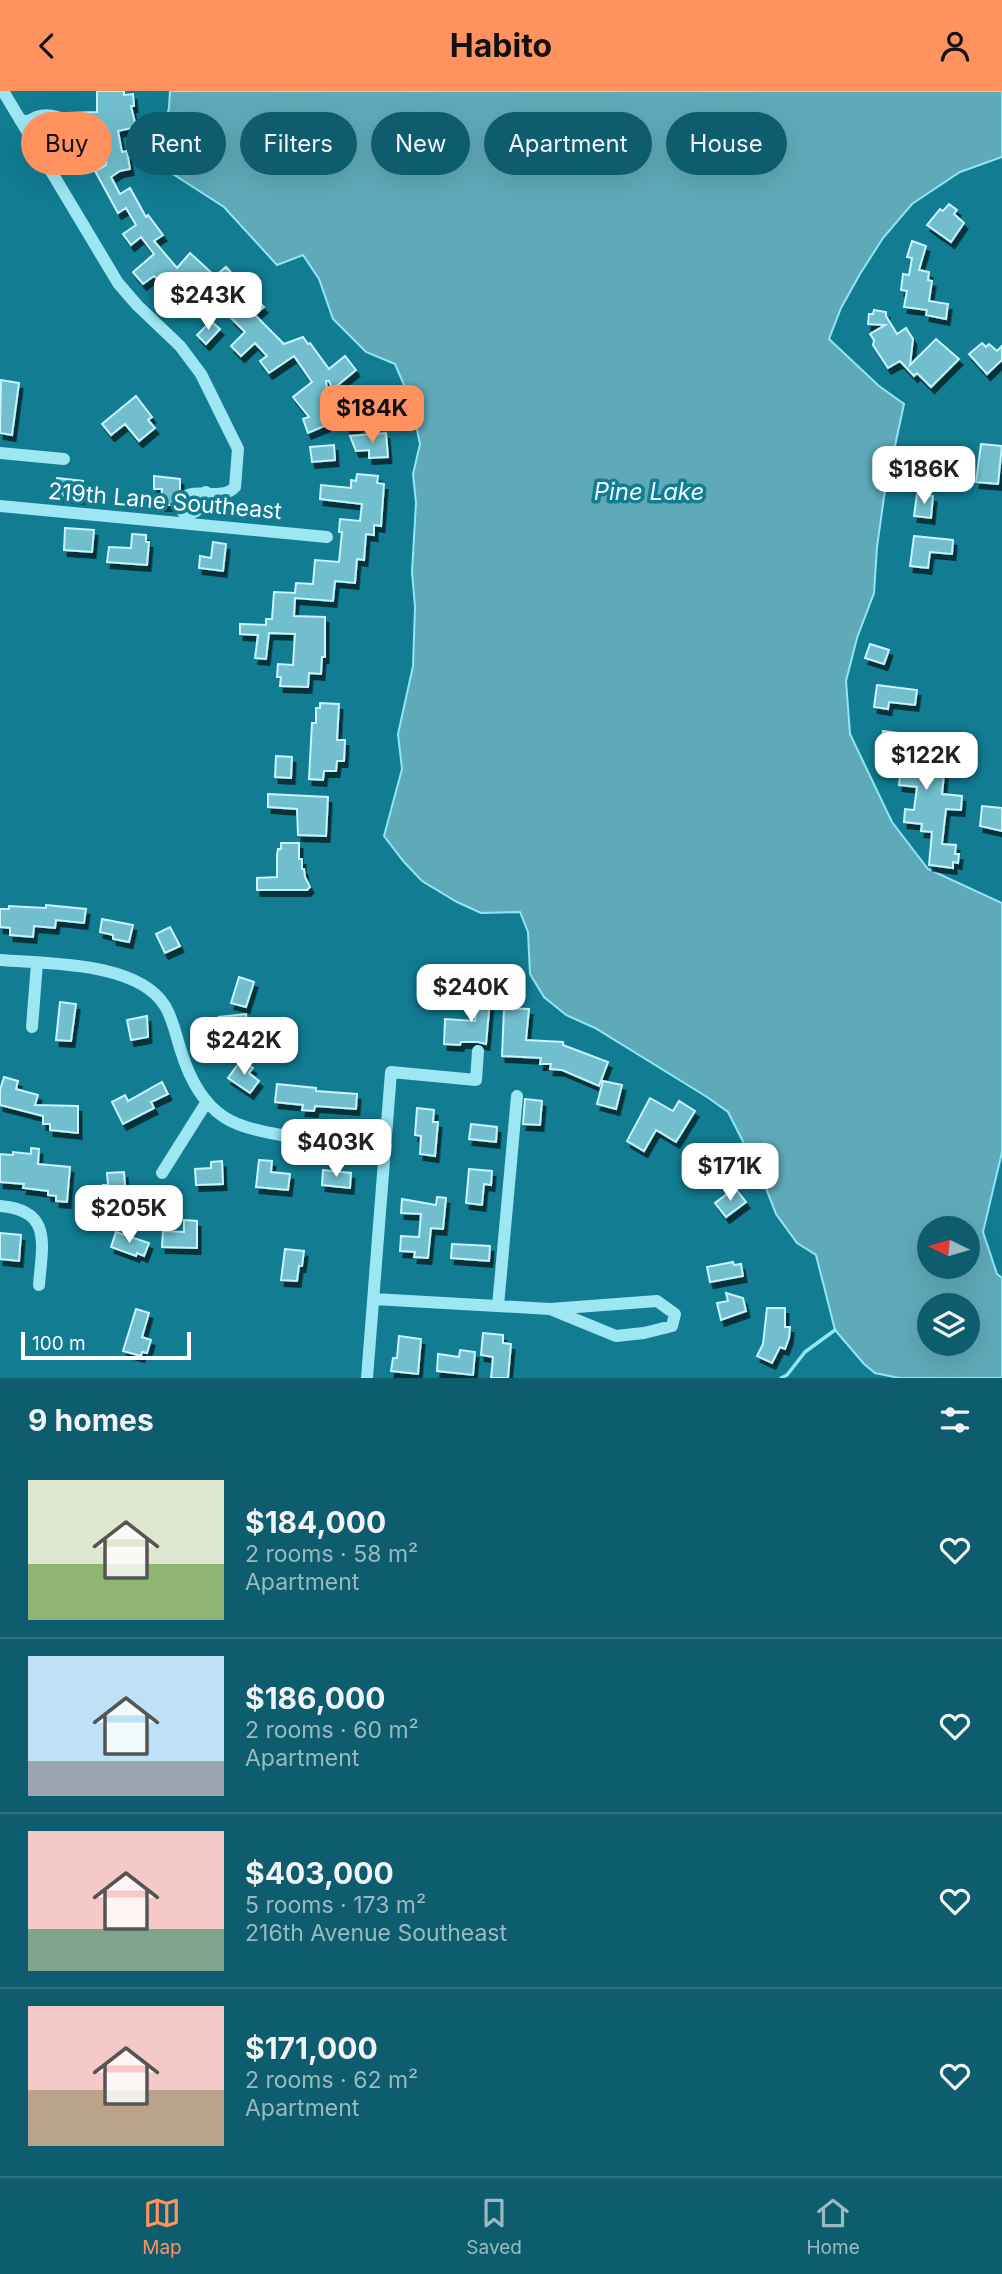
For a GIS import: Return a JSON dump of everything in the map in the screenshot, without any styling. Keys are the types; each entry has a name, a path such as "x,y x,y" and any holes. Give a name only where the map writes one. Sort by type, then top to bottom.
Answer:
{"street":[{"path":"3,91 24,121 118,283 189,356 201,374 238,449 235,487 223,494 206,492"},
{"path":"0,453 64,459"},
{"name":"219th Lane Southeast","path":"0,506 327,537"},
{"path":"0,960 115,973 131,979 157,996 165,1005 185,1065 206,1103 226,1119 256,1131 386,1146"},
{"path":"32,1027 37,963"},
{"path":"367,1378 391,1072 475,1080 478,1051"},
{"path":"498,1306 517,1095"},
{"path":"162,1173 206,1103"},
{"path":"0,1206 17,1207 35,1218 43,1235 39,1285"},
{"path":"374,1299 550,1310 657,1301 675,1314 672,1326 616,1336 550,1310"}],"water":[{"name":"Pine Lake","path":"170,91 1002,91 1002,157 960,172 912,204 883,238 860,274 841,308 829,339 879,386 904,404 884,497 874,593 857,638 846,681 850,734 892,822 928,869 1002,903 1002,1152 983,1232 997,1274 1002,1278 1002,1378 899,1378 875,1373 864,1364 835,1330 816,1255 797,1243 776,1214 764,1183 728,1112 595,1028 566,1015 544,997 530,974 528,932 520,912 481,913 457,902 422,881 384,836 402,769 398,734 413,666 415,607 412,572 416,503 413,474 420,444 411,401 395,364 366,352 333,319 319,279 303,255 277,265 224,207 175,175 226,175 226,112 168,112"}],"building":[{"path":"97,91 124,91 124,95 133,94 132,112 126,112 126,129 118,131 122,152 126,151 126,170 111,177 120,194 130,188 146,217 148,215 163,235 154,241 177,268 190,253 215,276 226,267 235,277 204,304 195,294 202,288 188,275 172,293 154,276 143,284 133,272 154,254 141,237 131,245 123,234 136,225 126,208 118,213 97,175 112,175 112,112 97,112"},
{"path":"949,204 957,210 954,214 964,223 951,242 927,225 940,209 943,211"},
{"path":"912,241 926,246 919,270 929,272 928,280 932,281 929,301 948,304 946,319 926,315 927,310 904,307 907,291 901,290 903,274 909,275 912,258 907,257"},
{"path":"244,287 264,307 255,315 284,344 303,337 329,369 345,356 356,370 338,385 350,401 366,395 375,419 348,430 329,381 326,381 331,420 326,422 327,425 308,433 303,419 309,417 293,397 312,382 294,356 269,373 260,361 267,356 255,343 241,356 231,346 245,332 231,318 235,314 227,305"},
{"path":"874,310 886,312 897,334 906,328 913,339 910,365 936,339 959,359 931,387 917,373 914,376 900,361 888,368 873,345 874,340 870,334 885,325 868,324 869,314 873,314"},
{"path":"211,321 220,329 206,344 197,335"},
{"path":"982,343 986,347 989,344 997,351 1002,346 1002,360 987,374 969,354"},
{"path":"1,380 19,383 12,435 0,433"},
{"path":"136,396 152,417 148,420 155,428 139,441 125,424 111,435 102,424"},
{"path":"386,433 388,457 369,458 369,450 356,451 350,436"},
{"path":"981,444 1002,446 998,484 976,482"},
{"path":"334,445 335,460 312,462 310,447"},
{"path":"357,474 378,476 377,483 384,484 381,526 374,525 374,535 366,534 364,560 357,559 355,583 335,581 333,601 295,598 294,616 325,617 325,657 322,657 321,674 309,673 308,687 280,686 281,677 277,677 278,664 293,665 295,634 269,633 266,659 255,658 258,635 240,634 240,624 266,625 266,619 272,619 274,592 295,593 296,583 313,584 315,560 339,562 342,532 339,532 340,519 360,521 362,504 320,499 321,485 351,488 351,480 356,481"},
{"path":"154,476 180,479 180,490 173,496 173,505 161,505 162,489 154,489"},
{"path":"57,478 83,481 81,498 55,495"},
{"path":"917,494 933,496 931,518 914,516"},
{"path":"65,528 94,530 92,552 64,550"},
{"path":"132,534 146,535 146,542 149,542 147,565 107,562 109,547 131,548"},
{"path":"914,536 953,540 952,554 930,552 928,568 910,566"},
{"path":"213,542 226,544 223,571 199,568 200,556 211,558"},
{"path":"870,644 889,650 884,664 865,658"},
{"path":"877,685 917,690 915,705 889,702 888,709 874,707"},
{"path":"320,703 339,704 337,740 345,740 344,761 337,761 336,771 324,771 323,780 309,779 312,723 316,723 316,708 320,708"},
{"path":"883,731 930,737 930,742 935,742 932,763 945,765 942,794 962,796 961,810 946,809 942,844 956,845 958,863 953,862 953,868 929,865 932,832 921,831 922,824 904,822 905,809 914,810 917,787 899,785 903,749 881,747"},
{"path":"276,756 292,757 291,778 275,777"},
{"path":"268,794 328,797 326,836 298,835 297,809 268,807"},
{"path":"982,806 1002,808 1002,831 980,826"},
{"path":"281,843 299,843 299,859 302,859 302,869 310,887 307,890 257,890 257,878 277,877 277,855"},
{"path":"46,905 86,909 84,923 56,920 55,928 34,926 33,937 10,935 10,928 0,927 0,909 9,909 9,906 46,908"},
{"path":"102,919 133,925 129,942 113,939 113,935 100,932"},
{"path":"170,927 180,946 165,953 156,934"},
{"path":"239,977 254,982 246,1007 231,1003"},
{"path":"478,988 491,989 486,1044 444,1044 445,1019 475,1021"},
{"path":"60,1002 76,1004 71,1041 56,1040"},
{"path":"504,1008 529,1009 526,1040 563,1042 563,1045 608,1062 599,1086 562,1070 550,1069 551,1064 540,1064 541,1058 502,1056"},
{"path":"246,1014 247,1027 240,1027 242,1054 216,1056 214,1043 221,1043 219,1017"},
{"path":"147,1016 148,1037 131,1040 127,1020"},
{"path":"241,1060 253,1068 249,1073 259,1081 250,1093 228,1078"},
{"path":"4,1077 18,1081 16,1089 38,1095 35,1105 78,1106 78,1133 50,1130 50,1124 43,1124 43,1116 0,1105 0,1090"},
{"path":"603,1081 622,1085 616,1109 597,1104"},
{"path":"162,1082 168,1094 151,1102 154,1108 123,1124 112,1102 125,1095 128,1101"},
{"path":"277,1084 316,1088 316,1091 357,1094 356,1109 315,1106 314,1111 302,1110 303,1105 275,1102"},
{"path":"650,1098 673,1111 679,1101 695,1111 676,1142 656,1130 644,1151 627,1141"},
{"path":"525,1099 542,1101 540,1125 523,1124"},
{"path":"417,1108 434,1110 433,1122 438,1122 435,1156 420,1154 421,1136 415,1135"},
{"path":"471,1124 497,1127 496,1142 469,1139"},
{"path":"31,1148 39,1149 38,1164 70,1167 67,1202 56,1201 56,1196 48,1195 48,1191 23,1188 24,1184 0,1182 0,1154 31,1154"},
{"path":"259,1160 272,1161 271,1172 290,1174 288,1190 256,1187"},
{"path":"222,1161 223,1184 196,1185 195,1169 211,1168 211,1162"},
{"path":"469,1169 492,1171 491,1185 484,1184 482,1205 466,1203"},
{"path":"323,1170 351,1173 350,1188 322,1185"},
{"path":"124,1172 126,1196 104,1197 103,1185 108,1185 107,1173"},
{"path":"735,1188 746,1202 726,1217 715,1203"},
{"path":"437,1197 446,1198 443,1229 431,1228 428,1258 414,1257 415,1252 400,1251 401,1236 419,1237 421,1214 401,1213 402,1199 436,1205"},
{"path":"184,1220 197,1221 197,1248 162,1247 163,1231 184,1232"},
{"path":"116,1232 149,1243 144,1256 137,1253 136,1256 111,1247"},
{"path":"0,1233 21,1235 19,1261 0,1259"},
{"path":"452,1244 490,1246 489,1261 451,1258"},
{"path":"285,1249 304,1251 297,1281 281,1280"},
{"path":"733,1262 734,1265 741,1264 743,1276 710,1282 707,1267"},
{"path":"726,1293 743,1298 746,1311 721,1320 717,1303 728,1301"},
{"path":"767,1308 785,1308 785,1327 790,1327 785,1349 780,1347 772,1363 757,1356 763,1344"},
{"path":"136,1309 149,1313 142,1337 151,1340 147,1353 142,1352 141,1356 123,1351"},
{"path":"483,1333 503,1335 503,1343 511,1344 508,1378 491,1378 493,1357 481,1355"},
{"path":"399,1336 421,1339 418,1374 391,1371 393,1358 397,1358"},
{"path":"460,1350 475,1352 473,1375 437,1371 438,1354 459,1357"}],"waterway":[{"path":"781,1378 787,1375 805,1352 835,1330"}]}
